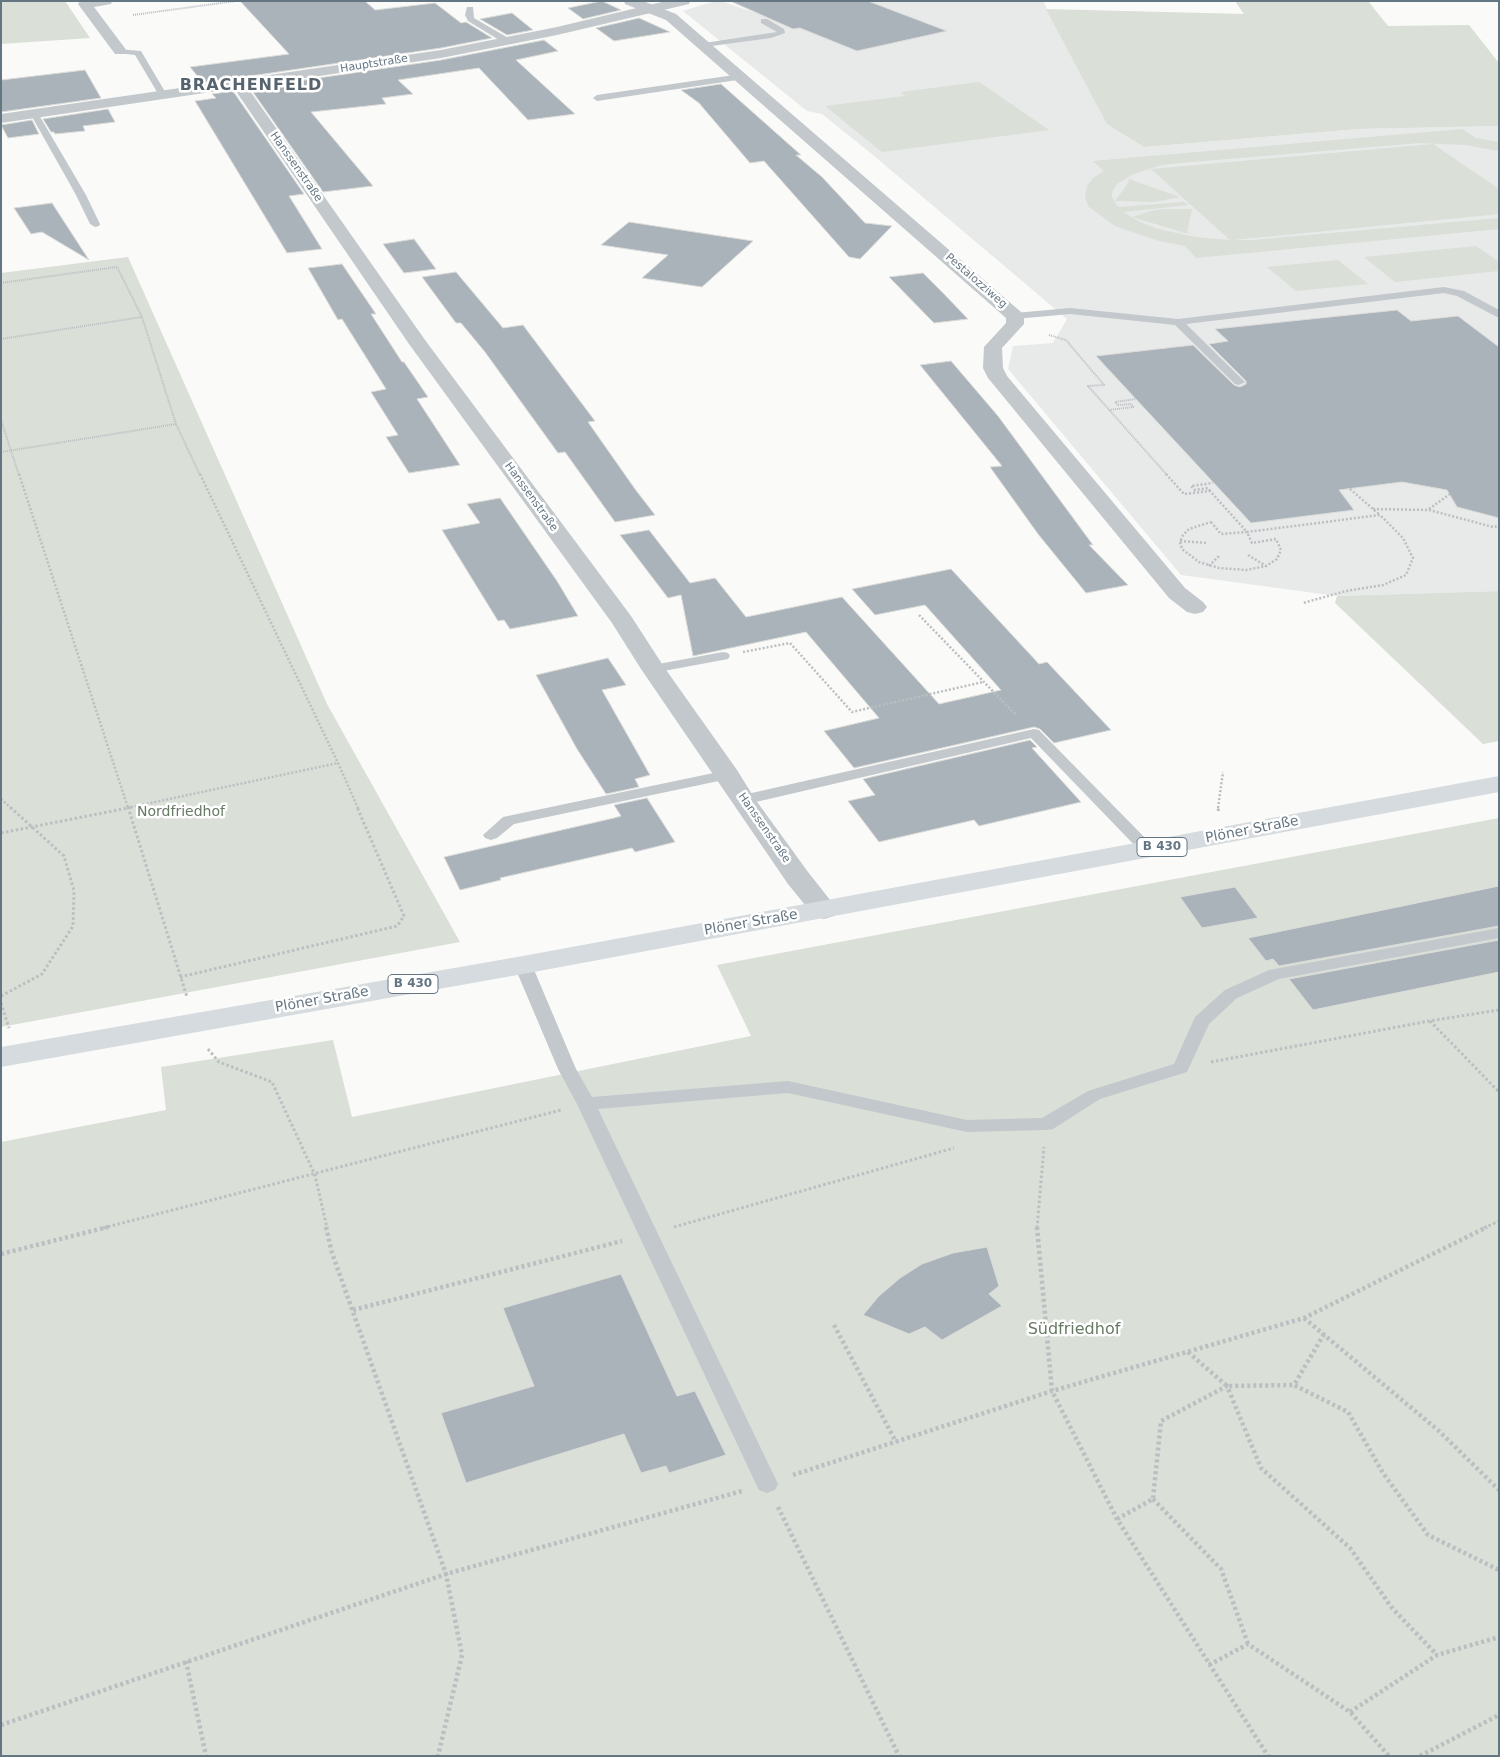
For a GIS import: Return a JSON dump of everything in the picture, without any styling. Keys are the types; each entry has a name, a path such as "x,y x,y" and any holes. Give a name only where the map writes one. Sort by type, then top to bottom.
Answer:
{"main road":[{"name":"Plöner Straße","path":"1,1057 524,965 1499,784"}],"street":[{"path":"106,1 85,4 120,50"},
{"name":"Pestalozziweg","path":"630,1 649,10 671,16 1015,320 993,346 993,368 998,378 1177,593 1195,606"},
{"name":"Hauptstraße","path":"1,119 442,54 684,1"},
{"name":"Hanssenstraße","path":"238,84 418,344 623,621 653,669 728,774 743,800 798,878 824,910"}],"lane":[{"path":"470,9 469,15 471,19 507,41"},
{"path":"704,45 781,33 781,31 764,21"},
{"path":"120,50 138,53 163,95"},
{"path":"597,98 741,77"},
{"path":"35,115 81,195 95,224"},
{"path":"1015,320 1070,311 1178,322 1444,290 1460,293 1499,315"},
{"path":"1178,322 1239,382"},
{"path":"653,669 723,656"},
{"path":"743,800 1034,733 1148,850"},
{"path":"491,835 509,820 728,774"},
{"path":"586,1104 788,1087 967,1126 1046,1124 1094,1095 1181,1068 1201,1021 1231,994 1275,974 1499,933"},
{"path":"524,965 552,1036 767,1484"}],"path":[{"path":"133,15 240,2"},
{"path":"1,282 117,267 142,317 176,424 338,762 404,916 397,926 180,977"},
{"path":"1,339 142,317"},
{"path":"1015,320 1066,340 1104,385 1088,386 1184,494 1210,491"},
{"path":"1109,410 1133,407 1130,404 1118,405 1115,402 1136,399"},
{"path":"1,420 128,808 186,994 187,1023 219,1062 272,1082 314,1176 332,1253 446,1574 462,1655 438,1756"},
{"path":"1,452 176,424"},
{"path":"1213,483 1191,486 1195,490 1208,488 1247,532 1252,543 1276,539 1281,550 1277,559 1266,566 1246,570 1231,570 1209,566 1189,556 1182,549 1180,541 1188,529 1211,522 1221,534 1247,532 1380,515"},
{"path":"1302,603 1346,591 1383,585 1406,575 1412,558 1403,538 1350,489"},
{"path":"1429,510 1450,494"},
{"path":"1373,509 1429,510 1493,527 1499,526"},
{"path":"1180,541 1207,543"},
{"path":"1209,566 1220,555"},
{"path":"1248,555 1266,566"},
{"path":"919,615 1034,733"},
{"path":"1,618 1,624"},
{"path":"723,656 790,643 852,712 983,682"},
{"path":"1,833 128,808 338,762"},
{"path":"1218,811 1223,772"},
{"path":"1,799 64,856 74,891 73,926 42,974 1,996"},
{"path":"1181,1068 1429,1020 1499,1010"},
{"path":"1429,1020 1499,1092"},
{"path":"1,1254 314,1176 487,1128 586,1104"},
{"path":"1046,1124 1037,1232 1052,1391 1117,1519 1268,1756"},
{"path":"1304,1318 1439,1431 1499,1490"},
{"path":"834,1325 896,1442"},
{"path":"1294,1385 1324,1334"},
{"path":"1188,1352 1227,1386 1261,1468 1350,1548 1392,1608 1438,1655"},
{"path":"1389,1756 1350,1712 1248,1644 1220,1569 1153,1499 1161,1421 1227,1386 1294,1385 1348,1412 1383,1473 1428,1535 1499,1570"},
{"path":"767,1484 899,1756"},
{"path":"1117,1519 1153,1499"},
{"path":"1350,1712 1438,1655 1499,1637"},
{"path":"1209,1665 1248,1644"},
{"path":"186,1661 206,1756"},
{"path":"1420,1756 1499,1715"}],"shaded area":[{"path":"715,1 721,1 770,18 853,1 1043,1 1107,123 1144,147 1359,129 1499,126 1499,591 1337,596 1181,575 1008,369 1013,346 1053,343 1067,319 822,114 807,111 683,11"}],"green space":[{"path":"1,1 65,1 90,38 1,44"},
{"path":"1235,1 1368,1 1388,26 1469,25 1499,63 1499,126 1359,129 1144,147 1107,124 1046,9 1244,14"},
{"path":"979,82 1049,130 882,152 825,106 905,96 901,92"},
{"path":"1462,129 1476,138 1499,142 1499,151 1465,145 1420,143 1162,165 1133,174 1117,184 1112,192 1112,197 1118,207 1184,202 1189,205 1123,212 1142,223 1158,229 1195,237 1230,240 1151,169 1433,144 1499,189 1499,214 1233,240 1253,240 1499,218 1499,229 1196,258 1185,246 1159,241 1115,226 1089,207 1085,198 1087,186 1093,178 1104,171 1093,161"},
{"path":"1130,179 1180,197 1155,202 1115,201"},
{"path":"1192,209 1187,231 1190,233 1132,217 1154,210"},
{"path":"1476,246 1499,262 1499,271 1395,282 1364,257"},
{"name":"Nordfriedhof","path":"128,257 327,704 460,942 1,1027 1,273"},
{"path":"1338,260 1368,284 1296,291 1267,267"},
{"path":"1499,591 1499,741 1483,744 1335,603 1337,596"},
{"name":"Südfriedhof","path":"1499,818 1499,1756 1,1756 1,1142 166,1110 161,1067 333,1040 352,1117 751,1036 717,965"}],"building":[{"path":"240,1 365,1 375,10 435,3 461,23 466,22 492,38 441,48 203,83 190,67 289,54"},
{"path":"602,1 621,10 583,19 568,8"},
{"path":"730,1 868,1 947,31 857,51 800,28 793,29"},
{"path":"512,13 533,30 507,35 480,19"},
{"path":"639,18 670,32 614,41 596,28"},
{"path":"544,40 558,51 516,60 575,114 528,120 479,68 398,80 413,94 382,98 386,104 311,112 373,186 323,192 250,88 441,60"},
{"path":"85,70 101,98 1,112 1,80"},
{"path":"721,84 801,155 796,155 822,177 865,223 892,226 860,259 849,257 764,161 750,163 699,103 681,90"},
{"path":"233,91 304,194 289,196 322,249 287,253 195,101 216,98 212,94"},
{"path":"108,109 115,122 83,126 85,131 55,134 51,132 43,119"},
{"path":"32,120 39,134 8,138 1,125"},
{"path":"52,203 89,260 42,232 31,234 14,208"},
{"path":"629,222 753,241 702,287 642,278 668,255 601,245"},
{"path":"414,239 436,269 404,273 383,244"},
{"path":"342,264 376,314 371,314 402,362 404,362 428,397 417,399 460,465 409,473 386,437 398,435 371,392 386,389 342,319 338,320 308,268"},
{"path":"456,272 503,328 523,325 595,421 588,422 655,515 615,522 565,452 558,453 485,352 461,323 456,323 422,277"},
{"path":"923,273 968,319 934,323 889,277"},
{"path":"1397,310 1411,321 1458,316 1499,347 1499,518 1457,507 1447,490 1402,482 1339,490 1354,510 1251,523 1096,356 1193,345 1234,385 1240,387 1246,384 1246,381 1209,344 1228,341 1215,329"},
{"path":"951,361 998,416 1093,545 1089,545 1128,585 1086,593 1038,534 990,467 1002,466 920,365"},
{"path":"500,498 557,581 578,616 510,629 504,620 498,621 442,530 480,523 467,504"},
{"path":"649,530 690,583 715,578 746,617 842,597 939,704 1001,690 925,605 875,615 852,589 951,569 1039,664 1047,662 1111,730 1054,743 1040,729 1034,727 854,768 824,731 879,718 806,632 693,656 681,595 668,598 620,535"},
{"path":"608,658 626,685 602,690 650,775 635,779 639,787 606,794 577,749 536,675"},
{"path":"1030,740 1037,747 1032,748 1081,802 979,826 974,820 879,842 848,801 875,795 863,779"},
{"path":"647,798 675,842 635,852 632,848 500,878 501,880 460,890 444,857 621,816 614,805"},
{"path":"1499,886 1499,926 1279,966 1273,959 1266,961 1248,938"},
{"path":"1235,887 1258,918 1202,928 1180,897"},
{"path":"1499,940 1499,972 1313,1010 1289,979"},
{"path":"987,1247 999,1286 989,1294 1002,1306 942,1340 925,1327 909,1334 863,1315 879,1296 900,1278 922,1264 953,1253"},
{"path":"621,1274 677,1396 695,1391 726,1455 669,1473 666,1466 641,1473 624,1434 466,1483 441,1413 534,1386 503,1308"}],"district":[{"name":"BRACHENFELD","path":"251,86"}]}
